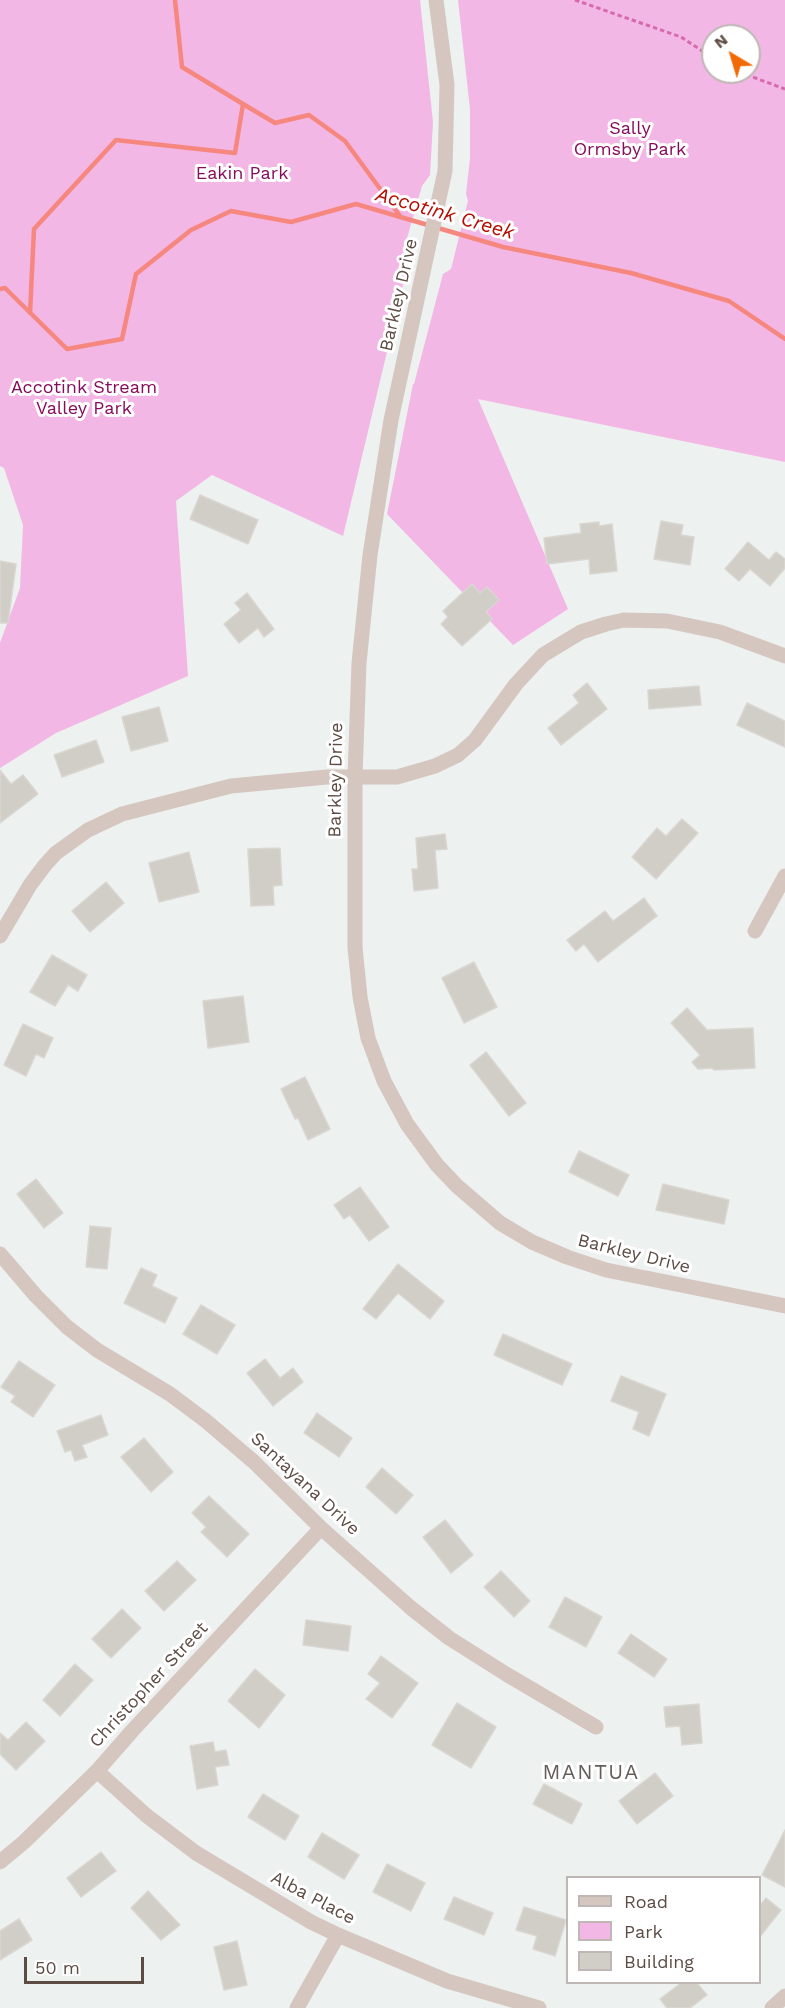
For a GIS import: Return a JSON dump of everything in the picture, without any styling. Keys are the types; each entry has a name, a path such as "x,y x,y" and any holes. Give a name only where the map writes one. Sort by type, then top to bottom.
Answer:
{"street":[{"name":"Barkley Drive","path":"436,0 447,86 446,171 391,420 370,555 359,663 354,777 355,947 360,997 368,1038 384,1082 407,1124 437,1165 473,1202 500,1223 532,1242 606,1270 785,1306"},
{"path":"0,936 30,885 45,865 65,846 102,823 122,814 231,786 327,777 397,777 435,766 451,759 475,740 516,684 543,655 581,633 606,624 645,619 690,625 720,632 785,656"},
{"path":"756,931 785,876"},
{"name":"Santayana Drive","path":"0,1254 67,1328 97,1350 170,1394 206,1421 254,1462 321,1528 411,1608 449,1638 596,1727"},
{"name":"Christopher Street","path":"0,1862 24,1842 97,1771 321,1528"},
{"name":"Alba Place","path":"97,1771 147,1816 196,1853 311,1922 447,1981 539,2008"},
{"path":"297,2008 338,1935"},
{"path":"772,2008 785,1996"}],"path":[{"path":"574,0 681,37 701,50"},
{"path":"761,80 785,89"}],"green space":[{"path":"0,0 420,0 433,122 430,175 422,186 405,245 411,246 407,268 343,536 212,475 176,501 188,676 56,733 0,768 0,643 20,588 23,525 4,468 0,466"},
{"name":"Sally Ormsby Park","path":"458,0 785,0 785,462 478,399 568,609 513,645 387,514 413,384 443,274 451,269 468,201 466,194 470,158 470,109"}],"building":[{"path":"200,495 258,520 248,544 190,519"},
{"path":"661,521 683,525 681,535 694,537 690,565 654,559"},
{"path":"599,522 599,526 612,524 617,571 590,574 589,559 547,564 544,538 581,533 580,524"},
{"path":"748,542 769,560 776,552 785,559 785,568 770,586 750,569 739,581 725,569"},
{"path":"0,561 16,564 8,623 0,623"},
{"path":"472,584 480,593 487,587 499,600 486,612 492,619 462,646 441,624 448,617 443,611"},
{"path":"247,593 274,629 264,637 258,628 239,643 224,624 241,610 235,603"},
{"path":"587,683 607,709 561,745 548,728 579,703 573,695"},
{"path":"699,686 701,705 649,709 648,690"},
{"path":"747,703 785,721 785,747 737,725"},
{"path":"159,707 168,741 131,751 122,717"},
{"path":"96,740 104,762 62,777 54,755"},
{"path":"0,770 11,784 23,775 38,794 0,823"},
{"path":"682,819 698,833 656,879 632,857 657,828 666,836"},
{"path":"445,834 447,849 435,850 438,888 414,891 412,869 418,869 416,838"},
{"path":"280,848 282,885 273,886 274,905 251,906 248,849"},
{"path":"189,852 199,892 159,902 149,863"},
{"path":"106,882 124,903 90,932 72,911"},
{"path":"644,898 657,916 598,962 584,944 576,951 567,940 605,911 613,921"},
{"path":"52,955 87,975 78,991 68,985 55,1006 30,992"},
{"path":"474,962 497,1007 464,1023 442,978"},
{"path":"243,996 249,1042 208,1048 203,1001"},
{"path":"687,1008 707,1030 753,1028 755,1068 698,1069 692,1062 700,1055 671,1023"},
{"path":"23,1024 53,1038 44,1058 36,1054 26,1076 4,1065"},
{"path":"486,1052 526,1103 509,1116 470,1065"},
{"path":"305,1077 330,1129 308,1140 281,1089"},
{"path":"579,1151 629,1175 618,1196 569,1172"},
{"path":"36,1179 63,1213 44,1228 17,1194"},
{"path":"663,1184 729,1200 724,1224 656,1210"},
{"path":"360,1187 389,1227 369,1241 350,1215 344,1219 334,1205"},
{"path":"90,1226 111,1228 107,1269 86,1267"},
{"path":"398,1264 444,1301 430,1319 398,1293 376,1319 363,1309"},
{"path":"141,1268 157,1275 152,1286 177,1298 165,1323 124,1303"},
{"path":"201,1305 235,1325 217,1354 183,1334"},
{"path":"503,1334 572,1364 562,1385 494,1355"},
{"path":"265,1359 280,1378 293,1368 303,1382 273,1406 247,1373"},
{"path":"19,1361 55,1385 33,1417 11,1402 15,1396 1,1387"},
{"path":"621,1376 666,1394 649,1436 633,1429 639,1412 611,1401"},
{"path":"317,1413 352,1438 339,1457 304,1433"},
{"path":"101,1415 108,1435 82,1445 87,1457 75,1461 71,1450 65,1452 57,1431"},
{"path":"144,1438 173,1472 151,1492 121,1457"},
{"path":"382,1468 413,1495 396,1514 366,1487"},
{"path":"209,1496 249,1534 227,1557 201,1532 206,1527 192,1513"},
{"path":"445,1520 473,1555 451,1573 423,1537"},
{"path":"177,1561 196,1580 164,1611 145,1591"},
{"path":"501,1571 530,1601 514,1617 484,1587"},
{"path":"565,1597 602,1617 586,1647 549,1627"},
{"path":"122,1609 141,1628 111,1658 92,1639"},
{"path":"306,1620 351,1626 348,1651 303,1645"},
{"path":"631,1634 667,1659 654,1677 618,1653"},
{"path":"381,1656 418,1683 392,1718 366,1699 380,1683 368,1674"},
{"path":"75,1664 93,1680 60,1716 43,1700"},
{"path":"255,1669 285,1695 259,1728 228,1701"},
{"path":"457,1703 496,1727 471,1768 432,1745"},
{"path":"699,1704 702,1743 682,1745 680,1726 666,1727 664,1707"},
{"path":"26,1722 45,1741 16,1770 0,1754 0,1733 8,1740"},
{"path":"213,1742 215,1752 226,1750 229,1765 215,1767 218,1785 197,1789 190,1746"},
{"path":"655,1773 673,1796 637,1824 619,1801"},
{"path":"544,1784 582,1804 572,1824 533,1804"},
{"path":"263,1794 299,1816 285,1840 248,1817"},
{"path":"785,1830 785,1887 762,1875"},
{"path":"322,1833 359,1855 344,1879 308,1857"},
{"path":"101,1852 116,1871 81,1897 67,1878"},
{"path":"387,1864 425,1883 411,1911 373,1892"},
{"path":"148,1891 180,1925 161,1940 131,1908"},
{"path":"454,1897 493,1913 484,1935 444,1919"},
{"path":"766,1898 781,1910 761,1935 761,1904"},
{"path":"524,1907 566,1920 555,1956 533,1949 537,1936 516,1930"},
{"path":"19,1919 32,1940 0,1960 0,1931"},
{"path":"237,1941 247,1985 224,1990 214,1947"},
{"path":"680,1984 698,1984 707,1995 690,2008 667,2008 660,1999"}],"waterway":[{"path":"30,313 34,229 116,140 235,153 243,104 182,67 175,0"},
{"path":"243,104 275,123 309,115 345,141 400,216"},
{"name":"Accotink Creek","path":"0,289 5,288 67,349 122,339 136,274 191,230 231,211 291,222 356,204 503,247 631,273 729,301 785,339"}],"district":[{"name":"MANTUA","path":"591,1773"}],"park label":[{"name":"Eakin Park","path":"242,174"},
{"name":"Accotink Stream Valley Park","path":"84,398"}]}
